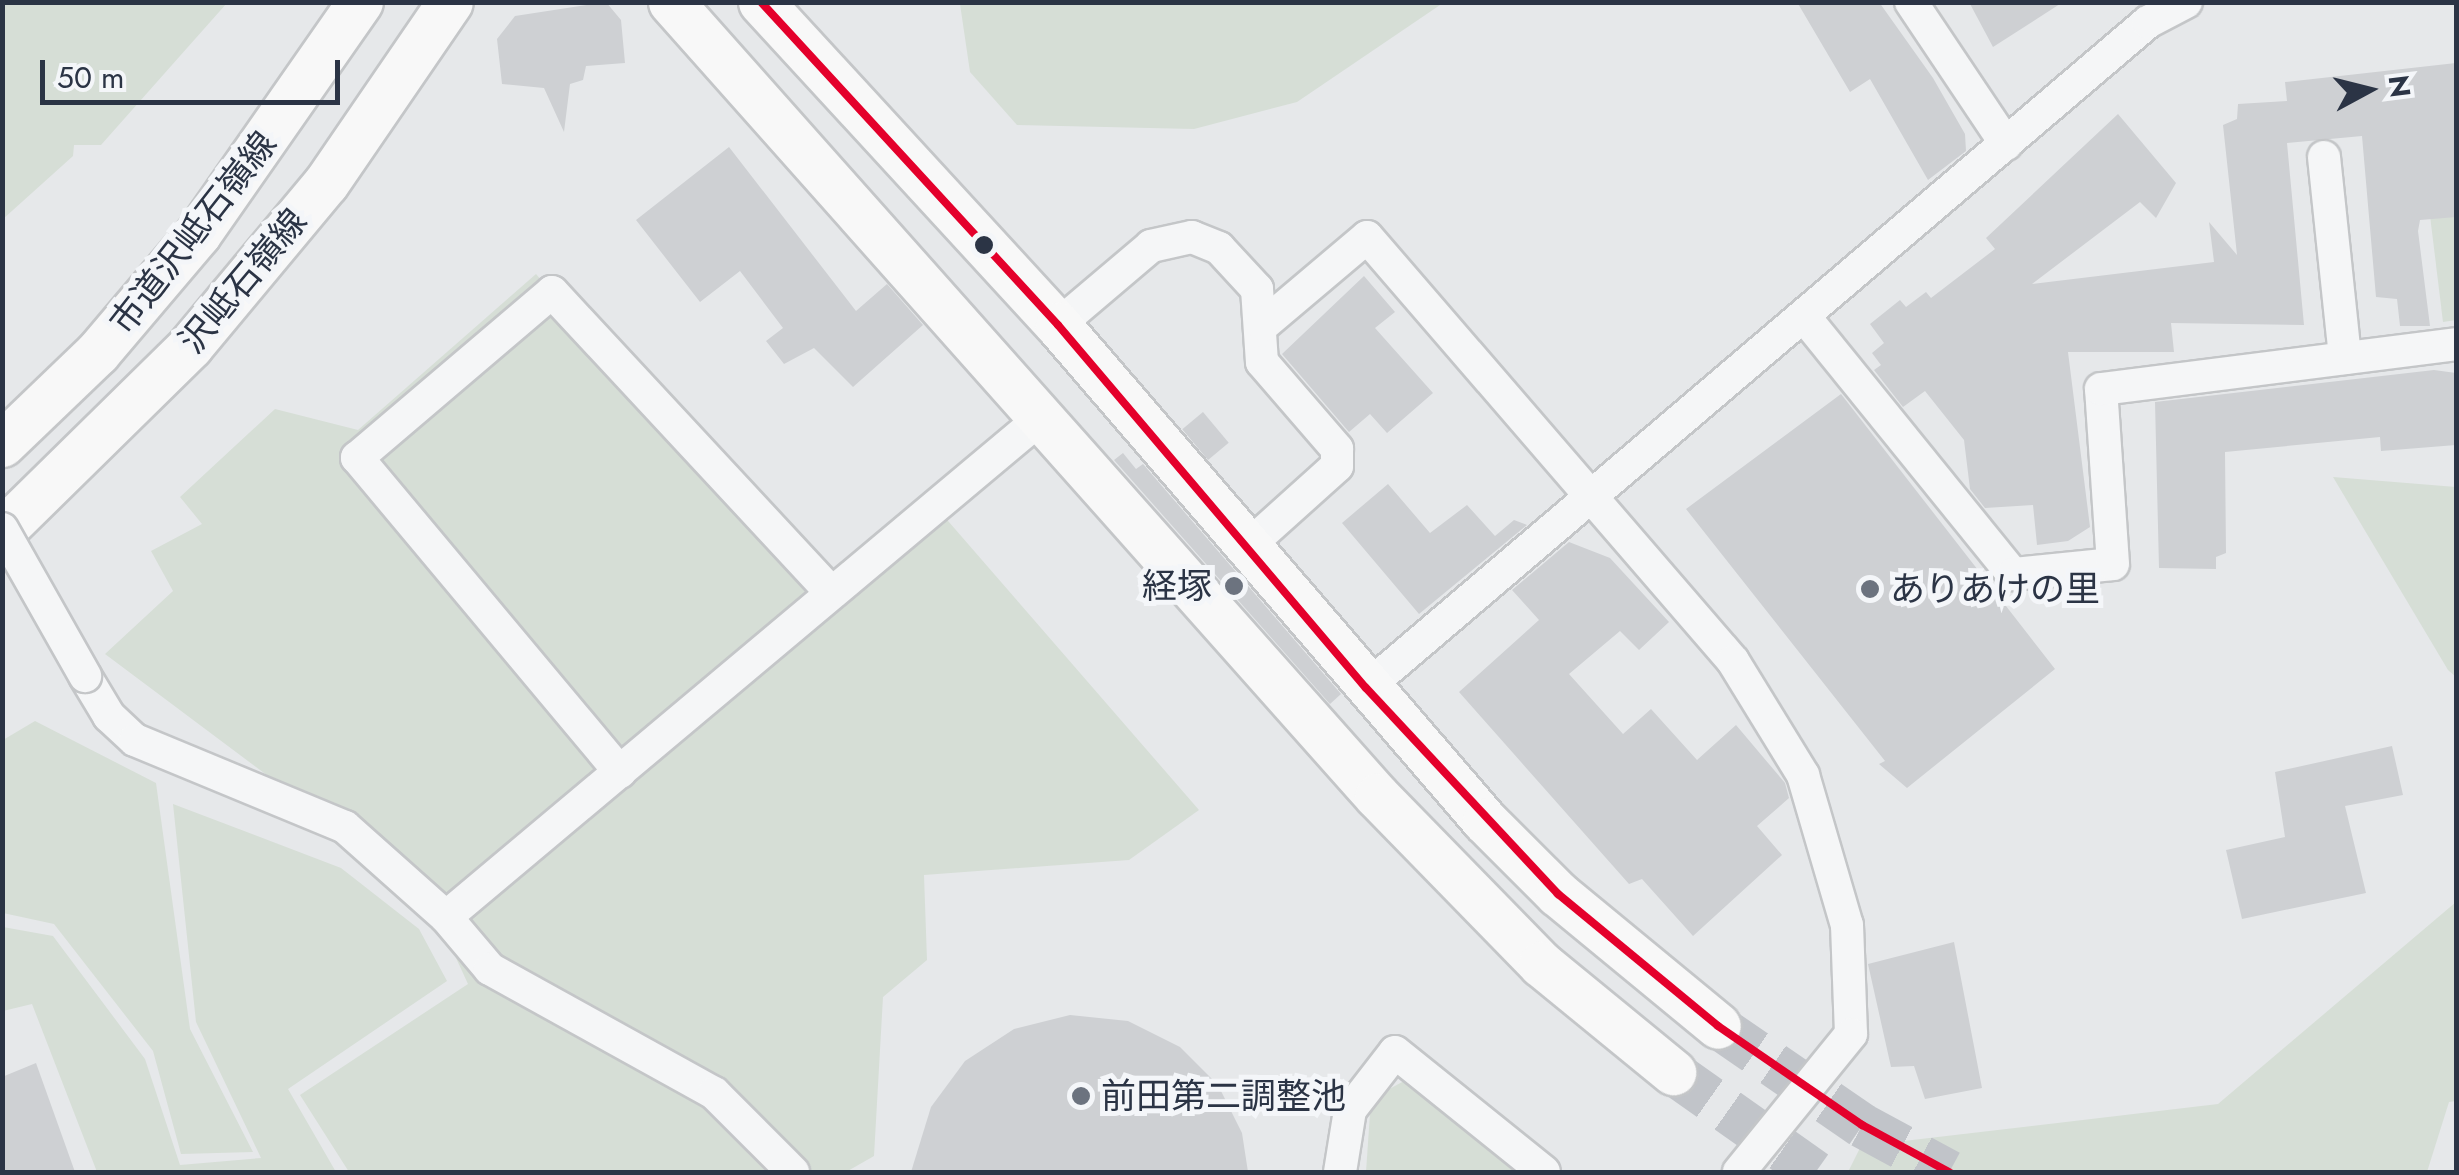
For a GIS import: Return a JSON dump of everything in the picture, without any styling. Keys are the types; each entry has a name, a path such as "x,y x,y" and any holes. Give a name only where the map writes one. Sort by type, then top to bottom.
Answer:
{"street":[{"name":"市道沢岻石嶺線","path":"2,444 97,353 198,234 360,2"},
{"name":"沢岻石嶺線","path":"2,530 131,409 224,306 326,183 450,2"},
{"path":"671,2 1462,885 1541,964 1672,1072"},
{"path":"1911,2 2006,144"},
{"path":"1366,688 1592,504 1807,320 2006,144 2142,12 2186,2"},
{"path":"777,11 1058,325 1366,688 1558,894 1718,1026"},
{"path":"2324,157 2345,358"},
{"path":"1263,325 1367,237 1592,504 1733,661 1794,759 1847,924 1851,1034 1739,1172"},
{"path":"1058,325 1151,246 1192,238 1219,248 1257,289 1263,325 1262,362 1337,449 1337,466 1247,547"},
{"path":"620,772 357,458 552,292 831,592"},
{"path":"1807,320 2013,574 2113,564 2100,389 2456,344"},
{"path":"446,918 1041,418"},
{"path":"2,530 109,716 135,740 345,827 446,918 490,969 714,1093 793,1172"},
{"path":"1340,1172 1350,1110 1395,1052 1544,1172"}],"shaded area":[{"path":"3,2 227,3 101,145 74,145 73,156 3,219"},
{"path":"1443,3 1297,102 1194,129 1017,125 970,72 960,4"},
{"path":"2427,191 2450,192 2456,207 2456,320 2443,322"},
{"path":"536,274 828,611 942,514 1199,810 1129,860 924,875 927,960 883,997 874,1156 846,1172 349,1172 300,1095 468,984 427,895 105,654 173,591 151,551 202,524 180,497 275,409 358,430"},
{"path":"2333,477 2456,487 2456,677 2448,670"},
{"path":"35,721 156,783 190,1029 253,1152 181,1154 153,1051 54,924 3,913 3,740"},
{"path":"173,804 341,868 419,929 447,981 288,1089 336,1172 97,1172 32,1004 3,1011 3,927 53,936 145,1059 180,1165 261,1158 196,1022"},
{"path":"2456,902 2456,1101 2449,1102 2427,1172 1848,1172 1861,1146 2218,1104"},
{"path":"1404,1081 1527,1172 1366,1172 1371,1099"}],"building":[{"path":"606,2 621,20 625,63 586,66 583,80 570,84 564,132 544,88 502,84 497,39 515,16"},
{"path":"1797,2 1879,2 1933,78 1965,134 1966,151 1928,180 1870,79 1850,92"},
{"path":"1969,2 2063,2 1993,47"},
{"path":"2456,63 2456,217 2420,220 2418,231 2430,326 2400,326 2397,299 2376,297 2362,136 2287,143 2304,325 2171,323 2174,352 2068,352 2090,527 2068,541 2037,545 2033,505 1985,508 1970,489 1964,440 1925,391 1903,407 1874,370 1881,365 1872,353 1884,343 1870,324 1900,300 1906,307 1926,292 1931,298 1995,249 1986,238 2118,114 2176,183 2156,218 2140,202 2032,284 2214,262 2209,222 2237,255 2223,125 2237,119 2238,104 2287,101 2285,82"},
{"path":"729,147 856,311 887,284 923,325 853,387 814,348 784,364 766,341 783,328 740,271 700,302 636,220"},
{"path":"1364,276 1395,312 1375,328 1433,393 1387,433 1370,414 1349,432 1282,354"},
{"path":"2434,370 2456,373 2456,445 2381,451 2380,437 2225,452 2226,553 2216,557 2216,569 2159,568 2155,402"},
{"name":"ありあけの里","path":"1841,394 2055,669 1907,788 1879,764 1885,761 1686,509"},
{"path":"1203,412 1229,443 1208,460 1182,429"},
{"path":"1123,453 1136,469 1143,464 1341,694 1330,704 1114,460"},
{"path":"1388,484 1430,533 1467,505 1495,536 1514,520 1527,525 1419,614 1342,523"},
{"path":"1569,542 1610,558 1669,622 1639,650 1620,631 1569,674 1623,734 1651,709 1697,760 1736,725 1785,783 1789,798 1757,826 1782,855 1693,936 1642,879 1629,884 1459,692 1539,620 1512,590"},
{"path":"2392,746 2403,795 2345,806 2366,893 2242,919 2226,850 2285,837 2275,772"},
{"path":"1954,942 1982,1088 1925,1099 1914,1066 1891,1067 1868,964"},
{"name":"前田第二調整池","path":"1070,1015 1128,1021 1180,1047 1218,1085 1242,1133 1248,1172 911,1172 931,1107 965,1061 1014,1029"},
{"path":"36,1063 75,1172 2,1172 2,1077"}],"tunnel":[{"path":"1718,1026 1862,1125 1949,1172"},
{"path":"1673,1072 1815,1172"}],"transit line":[{"path":"761,2 1058,325 1366,688 1558,894 1718,1026 1862,1125 1949,1172"}],"place":[{"name":"経塚","path":"1234,586"},
{"name":"ありあけの里","path":"1870,589"},
{"name":"前田第二調整池","path":"1081,1096"}]}
